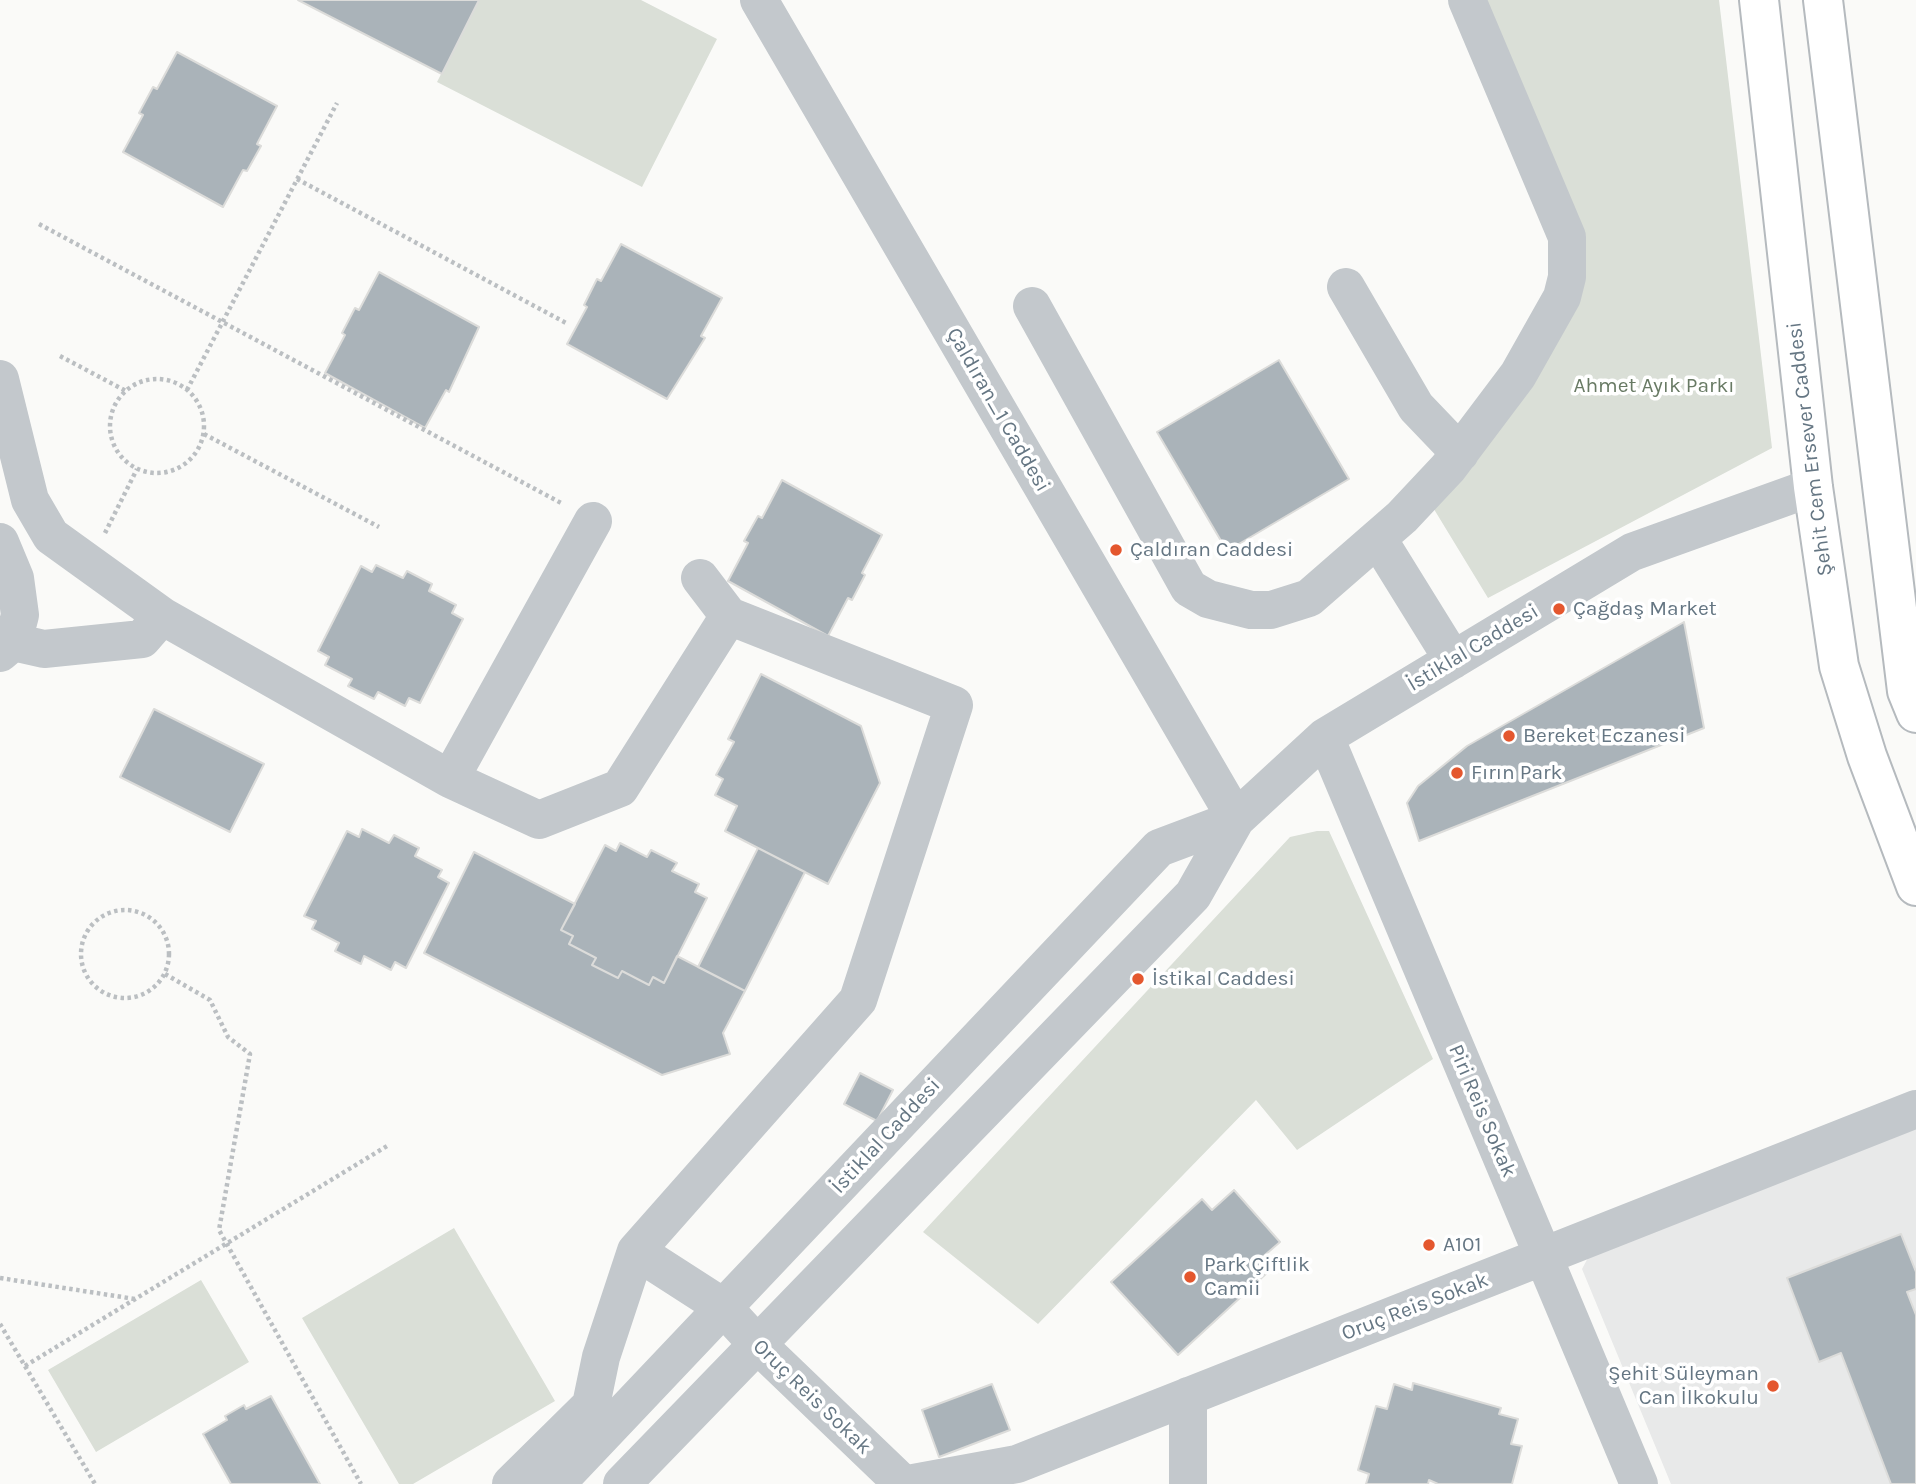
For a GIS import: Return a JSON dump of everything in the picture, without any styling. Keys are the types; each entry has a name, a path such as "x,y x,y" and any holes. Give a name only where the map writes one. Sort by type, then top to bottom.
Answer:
{"main road":[{"name":"Şehit Cem Ersever Caddesi","path":"1759,0 1813,487 1839,666 1867,757 1916,886"},
{"path":"1823,0 1907,691 1916,713"}],"street":[{"name":"Çaldıran_1 Caddesi","path":"759,0 1236,820"},
{"path":"1032,306 1189,588 1229,606 1270,610 1309,598 1402,517 1460,453 1518,375 1554,316 1562,297 1568,257 1567,237 1466,0"},
{"path":"1346,288 1416,407 1460,453"},
{"path":"0,379 15,505 38,519 51,536 162,616 450,779 539,820 620,788 729,616"},
{"name":"İstiklal Caddesi","path":"622,1484 1193,895 1236,820 1325,737 1632,552 1813,487"},
{"path":"450,779 593,521"},
{"path":"1378,539 1453,660"},
{"path":"0,542 19,596 20,615 6,647 44,649 142,639 162,616"},
{"path":"511,1484 591,1405 601,1357 636,1251 858,1000 954,705 729,616 700,578"},
{"name":"Piri Reis Sokak","path":"1325,737 1639,1484"},
{"name":"İstiklal Caddesi","path":"556,1484 1159,848 1236,820"},
{"name":"Oruç Reis Sokak","path":"908,1484 1017,1464 1916,1109"},
{"name":"Oruç Reis Sokak","path":"636,1251 723,1307 757,1344 903,1484"},
{"path":"1188,1395 1188,1484"}],"path":[{"path":"187,390 337,103"},
{"path":"297,179 568,324"},
{"path":"38,224 593,521"},
{"path":"60,356 126,391"},
{"path":"153,379 177,384 187,390 201,410 203,433 194,456 174,471 162,474 137,469 119,454 110,431 114,407 126,391 153,379"},
{"path":"203,433 379,527"},
{"path":"100,543 137,469"},
{"path":"134,911 145,915 162,930 166,940 169,951 164,974 149,991 139,996 117,998 106,993 89,979 84,968 82,957 86,934 101,917 111,913 134,911"},
{"path":"164,974 210,999 228,1037 250,1054 219,1230 361,1484"},
{"path":"25,1366 387,1146"},
{"path":"0,1279 136,1299"},
{"path":"0,1324 95,1484"}],"shaded area":[{"name":"Şehit Süleyman Can İlkokulu","path":"1916,1126 1916,1484 1671,1484 1582,1269 1590,1254"}],"green space":[{"path":"479,0 641,0 717,39 642,187 437,82"},
{"name":"Ahmet Ayık Parkı","path":"1486,0 1719,0 1772,448 1488,598 1429,501 1569,311"},
{"path":"1329,831 1433,1059 1297,1150 1256,1100 1038,1324 923,1232 1290,837"},
{"path":"454,1228 555,1401 413,1484 399,1484 302,1318"},
{"path":"201,1280 249,1362 96,1452 48,1370"}],"building":[{"path":"298,0 479,0 442,74"},
{"path":"177,52 277,106 257,144 261,146 247,171 243,170 223,207 123,152 143,115 139,113 153,87 157,89"},
{"path":"621,244 722,298 701,336 705,338 667,399 567,344 587,307 584,305 597,279 601,281"},
{"path":"379,272 479,327 449,392 446,390 425,428 325,373 345,335 342,333 355,308 359,310"},
{"path":"1279,360 1349,479 1227,551 1157,432"},
{"path":"782,480 882,535 862,573 865,575 852,600 848,598 828,636 728,581 748,543 744,541 758,516 762,518"},
{"path":"376,565 403,578 407,571 432,584 429,591 456,605 452,613 463,619 420,703 409,698 405,706 378,692 374,699 348,686 352,679 325,665 329,657 318,651 361,566 372,572"},
{"path":"1684,622 1704,728 1419,841 1407,803 1418,786 1467,746"},
{"path":"761,674 861,726 880,783 828,884 725,831 737,806 715,795 723,779 716,775 734,742 728,739"},
{"path":"154,709 264,764 230,832 120,777"},
{"path":"362,829 389,843 394,835 419,848 415,856 442,870 438,877 449,883 406,968 395,962 391,970 364,956 361,964 335,951 339,943 312,929 316,921 304,916 347,831 359,837"},
{"path":"620,843 647,857 651,850 677,863 672,871 699,884 695,892 707,898 664,983 653,977 649,985 622,971 618,978 592,965 596,958 569,944 573,936 561,930 605,845 616,851"},
{"path":"758,848 805,872 745,991 698,967"},
{"path":"474,852 575,904 561,930 573,936 569,944 596,958 592,965 618,978 622,971 649,985 653,977 664,983 677,956 745,991 723,1033 730,1054 662,1075 424,953"},
{"path":"860,1073 893,1090 877,1121 844,1104"},
{"name":"Park Çiftlik Camii","path":"1234,1190 1280,1242 1258,1261 1268,1272 1178,1355 1111,1282 1202,1199 1212,1210"},
{"path":"1901,1234 1916,1272 1916,1289 1907,1292 1916,1315 1916,1484 1891,1484 1841,1353 1819,1362 1787,1278"},
{"path":"1413,1383 1501,1408 1499,1414 1518,1419 1511,1444 1522,1446 1512,1484 1438,1484 1429,1480 1428,1484 1366,1484 1369,1474 1358,1470 1376,1406 1387,1409 1394,1384 1412,1390"},
{"path":"992,1384 1010,1430 939,1457 922,1410"},
{"path":"271,1396 320,1484 231,1484 203,1434 227,1420 225,1416 244,1405 246,1409"}],"place":[{"name":"Çaldıran Caddesi","path":"1116,550"},
{"name":"Çağdaş Market","path":"1559,609"},
{"name":"Bereket Eczanesi","path":"1509,736"},
{"name":"Fırın Park","path":"1457,773"},
{"name":"İstikal Caddesi","path":"1138,979"},
{"name":"A101","path":"1429,1245"},
{"name":"Park Çiftlik Camii","path":"1190,1277"},
{"name":"Şehit Süleyman Can İlkokulu","path":"1773,1386"}]}
